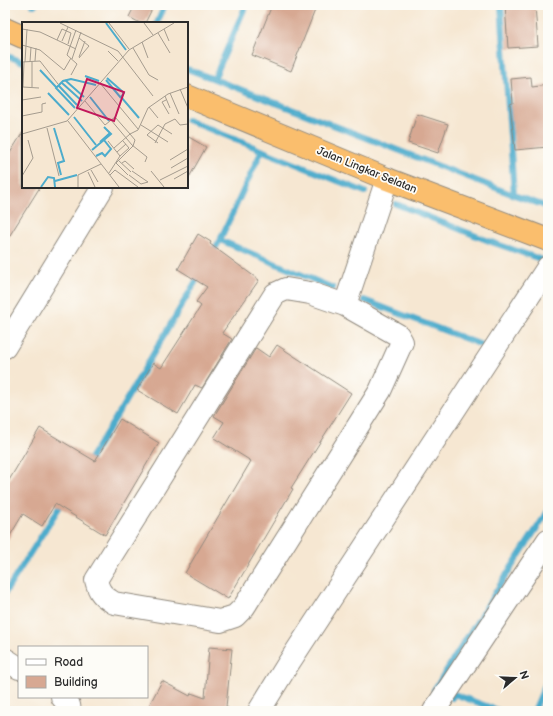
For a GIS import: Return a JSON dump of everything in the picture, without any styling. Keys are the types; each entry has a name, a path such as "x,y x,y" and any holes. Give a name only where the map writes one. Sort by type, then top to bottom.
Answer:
{"highway":[{"path":"5,29 22,37"},
{"name":"Jalan Lingkar Selatan","path":"188,96 387,179 548,240"}],"street":[{"path":"345,305 387,179"},
{"path":"5,347 102,188"},
{"path":"259,711 288,664 548,267"},
{"path":"286,290 310,293 345,305 398,335 402,342 380,391 244,607 235,616 220,621 114,603 102,596 96,580 275,294 286,290"},
{"path":"434,711 548,540"},
{"path":"5,659 18,667"},
{"path":"63,698 69,705 70,711"}],"building":[{"path":"135,5 154,5 146,22 138,22 129,17"},
{"path":"272,5 317,5 291,71 252,55"},
{"path":"505,5 535,5 538,46 508,48"},
{"path":"531,77 532,87 548,85 548,147 515,150 510,104 513,103 511,79"},
{"path":"417,114 448,124 438,153 408,143"},
{"path":"22,134 22,188 39,188 5,243 5,161"},
{"path":"188,137 206,147 188,179"},
{"path":"198,234 211,242 210,244 259,280 222,333 232,339 202,388 195,385 178,414 137,390 153,363 161,368 201,306 196,302 207,287 178,269"},
{"path":"277,345 351,393 291,488 293,489 228,599 185,573 251,461 214,438 224,422 214,416 256,348 269,357"},
{"path":"120,419 159,443 105,535 55,504 42,526 23,514 5,544 5,487 40,428 95,461"},
{"path":"209,647 232,649 226,707 234,711 146,711 162,681 190,696 191,693 205,698"}],"waterway":[{"path":"157,22 165,5"},
{"path":"246,5 214,79 514,195 501,5"},
{"path":"5,55 22,62"},
{"path":"188,69 214,79"},
{"path":"188,120 365,192"},
{"path":"212,254 262,150"},
{"path":"514,195 548,207"},
{"path":"396,204 494,243 543,260"},
{"path":"220,240 333,288"},
{"path":"86,465 115,419 200,274"},
{"path":"364,300 487,347"},
{"path":"5,593 64,500"},
{"path":"434,690 548,511"},
{"path":"534,711 548,678"},
{"path":"452,698 454,694 500,711"}]}
